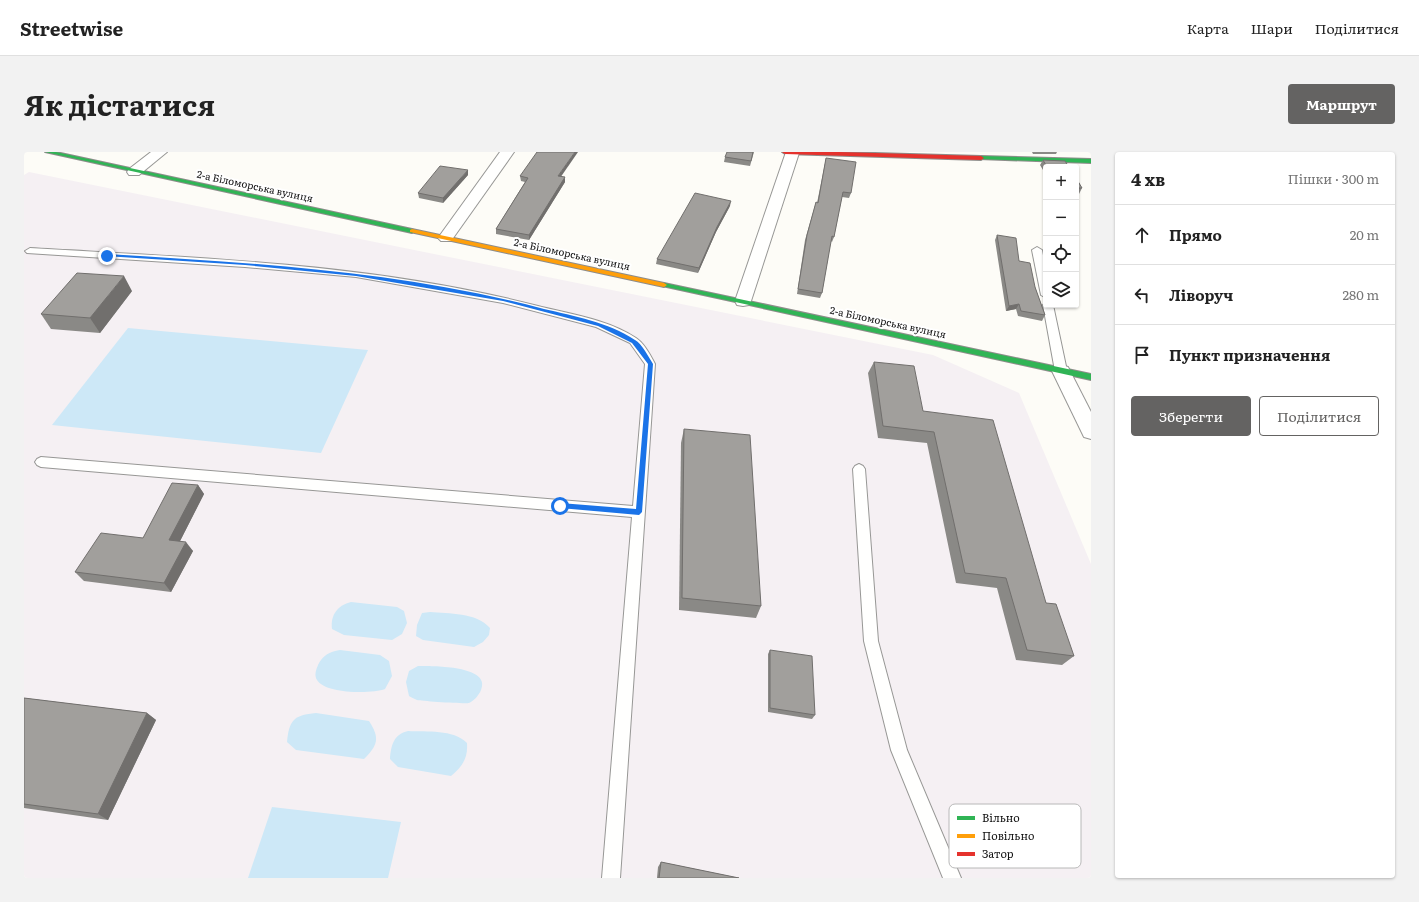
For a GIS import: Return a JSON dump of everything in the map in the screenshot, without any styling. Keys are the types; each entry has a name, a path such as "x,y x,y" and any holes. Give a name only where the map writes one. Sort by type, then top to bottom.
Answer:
{"street":[{"name":"2-а Біломорська вулиця","path":"48,152 134,172 1091,377"},
{"path":"134,172 160,152"},
{"path":"446,238 507,152"},
{"path":"743,302 789,152 936,154 1091,161"},
{"path":"1061,371 1091,432"}],"lane":[{"path":"1037,250 1043,280"},
{"path":"30,251 245,264 356,274 503,300 600,325 634,341 650,364 611,878"},
{"path":"1049,308 1061,371"},
{"path":"41,462 639,512"},
{"path":"859,469 871,641 899,750 952,878"}],"shaded area":[{"path":"29,172 933,355 1019,393 1091,564 1091,878 24,878 24,175"}],"water":[{"path":"128,328 368,350 321,453 52,425"},
{"path":"351,602 397,607 404,611 407,623 402,634 392,640 344,635 332,629 332,619 336,611 346,603"},
{"path":"430,612 470,616 484,623 490,628 489,635 483,642 474,647 423,640 416,636 417,625 422,613"},
{"path":"340,650 380,655 389,661 392,676 385,689 370,692 349,692 322,685 317,680 316,676 318,665 327,654"},
{"path":"418,666 446,667 469,671 477,676 482,682 481,690 476,698 469,703 416,700 409,696 406,682 409,671"},
{"path":"316,713 369,721 373,727 376,737 375,745 372,750 364,759 296,750 287,742 291,724 302,715"},
{"path":"403,732 447,733 455,735 467,743 466,757 459,769 451,776 398,767 390,759 392,745 396,737"},
{"path":"272,807 401,822 388,878 248,878"}],"building":[{"path":"537,152 575,152 558,176 565,177 529,235 496,229 528,178 520,176"},
{"path":"727,152 753,152 751,161 725,157"},
{"path":"826,158 856,162 851,193 843,192 834,237 832,236 822,293 798,289 807,235 816,202 818,203"},
{"path":"1043,160 1065,161 1067,164 1045,164"},
{"path":"440,166 468,170 443,198 418,193"},
{"path":"695,193 731,201 717,227 699,268 657,259"},
{"path":"997,235 1016,238 1019,261 1030,263 1035,287 1045,315 1021,311 1019,304 1009,306"},
{"path":"77,273 124,276 90,318 41,314"},
{"path":"874,362 914,366 923,411 993,420 1046,603 1056,604 1074,656 1027,650 1006,578 965,573 934,432 883,426"},
{"path":"684,429 750,435 761,606 682,598"},
{"path":"172,483 198,485 169,540 186,542 164,583 75,572 101,533 143,538"},
{"path":"770,650 812,656 815,715 770,708"},
{"path":"24,698 147,713 98,814 24,804"},
{"path":"661,862 739,878 659,878"}],"traffic: fast":[{"path":"48,152 412,231"},
{"path":"981,158 1091,161"},
{"path":"664,285 1091,377"}],"traffic: slow":[{"path":"412,231 664,285"}],"traffic: jam":[{"path":"785,152 981,158"}],"route":[{"path":"107,256 245,264 356,274 503,300 600,325 634,341 650,364 639,512 560,506"}]}
